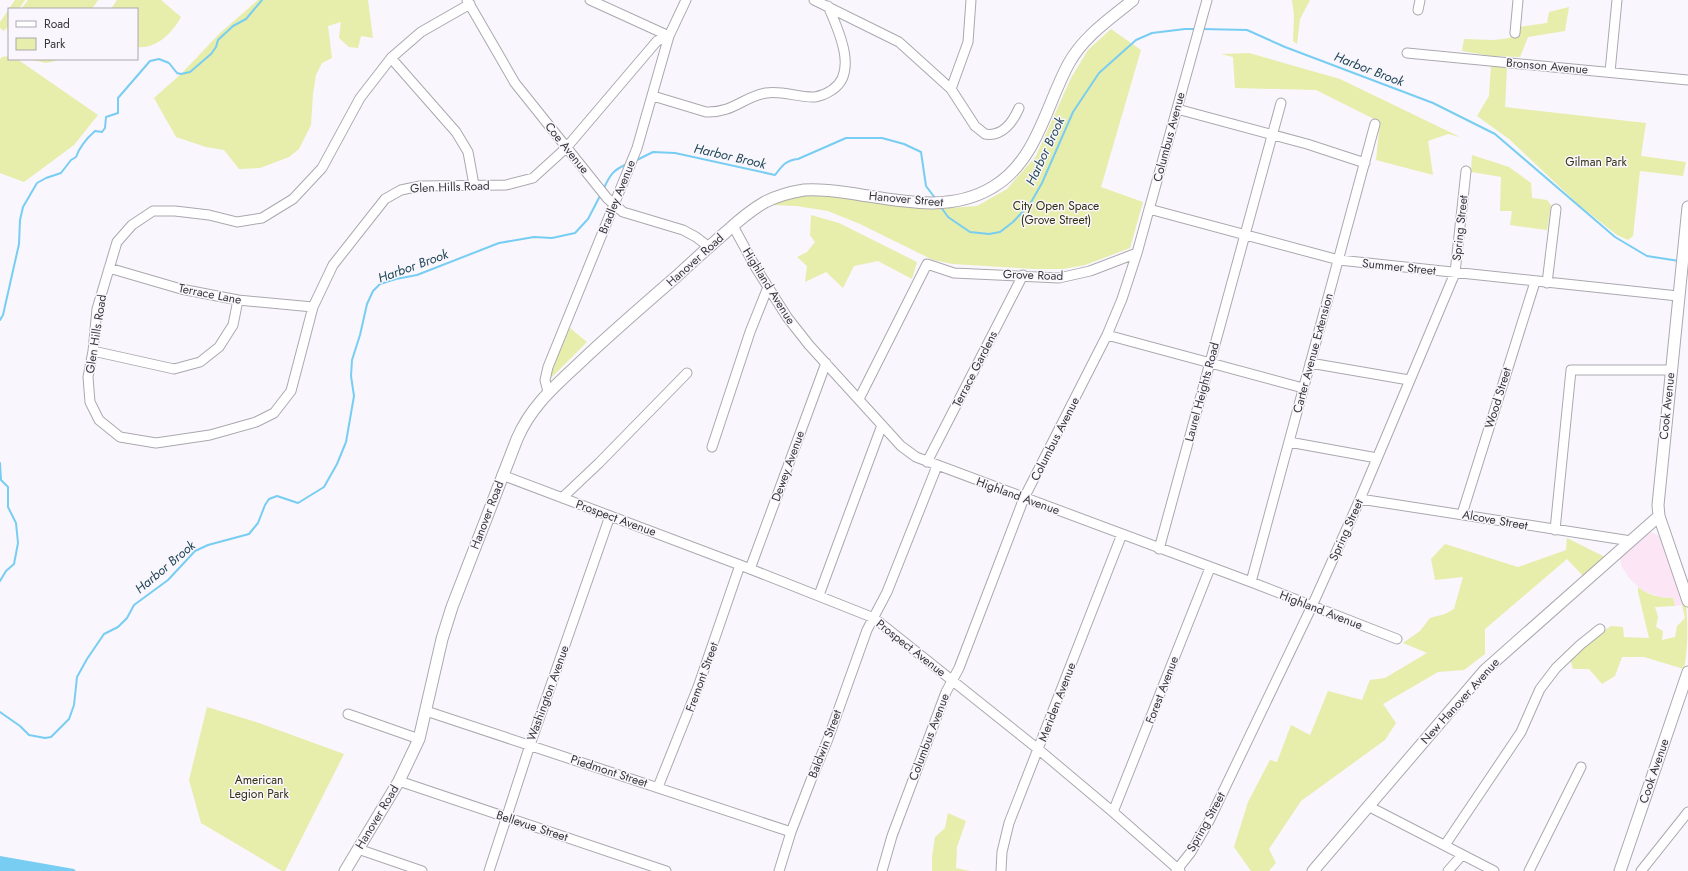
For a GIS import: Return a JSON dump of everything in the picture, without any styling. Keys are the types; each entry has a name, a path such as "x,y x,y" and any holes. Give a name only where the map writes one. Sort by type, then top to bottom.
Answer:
{"main road":[{"name":"Hanover Street","path":"733,226 765,202 792,192 806,190 834,191 913,202 931,203 957,202 984,193 996,186 1014,170 1029,149 1062,77 1079,48 1091,35 1134,0"},
{"name":"Cook Avenue","path":"1688,214 1678,296 1658,495 1659,516 1688,601"},
{"name":"Hanover Road","path":"345,871 399,781 419,739 439,654 452,607 502,476 522,428 532,410 548,392 733,226"},
{"name":"New Hanover Avenue","path":"1313,871 1485,670 1659,516"},
{"name":"Cook Avenue","path":"1620,871 1688,672"}],"street":[{"path":"590,0 669,36"},
{"name":"Bradley Avenue","path":"548,392 545,380 548,367 643,131 669,36 686,0"},
{"path":"814,0 899,42 951,89 975,126 985,134 995,134 1004,129 1014,120 1019,108"},
{"path":"951,89 968,42 971,0"},
{"name":"Columbus Avenue","path":"882,871 894,830 1024,498 1107,335 1122,299 1137,253 1207,0"},
{"path":"1418,10 1420,0"},
{"path":"1515,33 1518,0"},
{"path":"1610,72 1617,0"},
{"name":"Glen Hills Road","path":"469,2 421,32 392,58 360,98 322,168 293,199 262,218 237,222 209,215 175,210 153,212 132,225 117,242 98,309 88,377 90,402 99,420 120,437 156,443 210,435 256,422 274,413 291,391 313,307 333,265 385,199 401,190 420,186 506,185 533,178 566,148 657,41 669,36"},
{"name":"Coe Avenue","path":"469,2 515,83 606,198 628,214 683,230 696,237 709,247"},
{"path":"653,96 706,112 714,112 723,111 734,107 764,93 771,92 813,97 829,92 837,87 842,80 845,73 845,65 841,39 828,6"},
{"name":"Bronson Avenue","path":"1407,53 1688,80"},
{"path":"392,58 456,132 468,152 474,185"},
{"name":"Laurel Heights Road","path":"1159,549 1280,103"},
{"path":"1177,109 1308,144 1365,164"},
{"name":"Carter Avenue Extension","path":"1251,582 1375,124"},
{"name":"Spring Street","path":"1178,870 1209,821 1312,606 1360,499 1454,273 1466,171"},
{"name":"Summer Street","path":"1149,209 1339,260 1678,296"},
{"path":"1547,283 1556,209"},
{"name":"Highland Avenue","path":"733,226 790,322 908,452 937,466 1251,582 1397,639"},
{"name":"Grove Road","path":"859,399 927,264 954,273 1023,275 1059,278 1075,275 1137,253"},
{"name":"Terrace Lane","path":"109,268 181,289 238,300 313,307"},
{"name":"Terrace Gardens","path":"927,462 1023,275"},
{"name":"Wood Street","path":"1462,514 1535,282"},
{"path":"712,447 750,332 768,287"},
{"path":"93,351 174,369 200,362 219,347 234,325 238,300"},
{"path":"1107,335 1303,388"},
{"name":"Dewey Avenue","path":"750,568 826,363"},
{"path":"1310,363 1409,380"},
{"path":"1555,530 1571,370 1671,370"},
{"path":"562,498 604,458 687,373"},
{"path":"819,595 882,425"},
{"path":"1289,442 1377,458"},
{"name":"Baldwin Street","path":"779,871 791,832 826,744 864,636 887,592 937,466"},
{"name":"Prospect Avenue","path":"502,476 750,568 874,618 1038,749 1113,812 1178,870"},
{"name":"Alcove Street","path":"1360,499 1630,541"},
{"name":"Washington Avenue","path":"489,871 530,745 610,516"},
{"name":"Meriden Avenue","path":"1001,871 1002,852 1009,823 1122,534"},
{"name":"Fremont Street","path":"658,787 698,687 740,565"},
{"name":"Forest Avenue","path":"1113,812 1210,568"},
{"path":"1445,845 1521,732 1542,686 1556,668 1580,645 1600,629"},
{"name":"Piedmont Street","path":"426,711 791,832"},
{"path":"348,714 419,739"},
{"path":"1528,871 1581,767"},
{"name":"Bellevue Street","path":"399,781 666,871"},
{"path":"1368,806 1494,871"},
{"path":"1641,871 1688,812"},
{"path":"358,849 422,871"},
{"path":"1448,871 1462,855"}],"shaded area":[{"path":"1652,532 1664,540 1688,604 1675,606 1673,598 1660,597 1643,591 1629,578 1621,565 1620,558"}],"green space":[{"path":"15,0 25,0 20,8 10,8"},
{"path":"28,0 98,0 93,8 22,8"},
{"path":"117,0 161,0 181,17 173,29 163,39 151,45 138,47 138,8 112,8"},
{"path":"258,0 368,0 373,38 361,36 358,48 349,47 339,38 341,22 328,26 332,58 322,63 316,75 311,125 299,149 289,157 260,168 239,169 224,150 206,147 176,137 154,98 181,74 220,33"},
{"path":"1292,0 1310,0 1300,19 1297,44 1293,41 1294,15"},
{"path":"1569,7 1565,31 1528,37 1520,57 1491,56 1462,51 1464,39 1494,40 1510,38 1511,34 1519,27 1547,23 1549,12"},
{"path":"8,10 8,32 7,27 4,31 0,28 0,22"},
{"name":"City Open Space (Grove Street)","path":"1111,29 1141,50 1101,187 1143,202 1130,248 1085,265 1063,269 1033,269 953,264 933,260 860,224 828,211 796,206 773,205 771,201 819,192 935,209 977,206 1007,189 1036,156 1071,78 1088,50"},
{"path":"1249,53 1340,79 1460,137 1448,134 1428,141 1433,175 1376,160 1380,122 1316,90 1235,88 1233,57 1221,54"},
{"path":"8,56 8,60 18,60 98,115 74,145 24,182 0,173 0,59 2,57"},
{"path":"32,60 60,60 46,63"},
{"name":"Gilman Park","path":"1491,65 1507,67 1505,107 1646,123 1641,156 1686,162 1683,176 1640,171 1633,236 1628,240 1617,235 1579,205 1509,139 1477,116 1489,96"},
{"path":"1472,155 1509,167 1531,183 1532,198 1547,200 1551,205 1547,230 1510,225 1512,211 1500,211 1501,177 1471,172"},
{"path":"811,215 839,223 917,262 912,279 878,261 854,266 843,288 826,272 805,282 807,266 797,257 807,252 815,242 810,235"},
{"path":"570,328 587,342 550,379 557,354"},
{"path":"1567,538 1605,557 1583,576 1567,559 1485,629 1485,654 1464,670 1438,672 1383,704 1396,723 1385,740 1301,801 1269,849 1276,863 1269,871 1251,871 1234,847 1248,802 1270,760 1277,762 1291,725 1310,735 1328,691 1362,700 1370,680 1385,678 1427,653 1403,643 1420,631 1430,618 1445,614 1454,609 1463,577 1435,580 1431,559 1445,544 1518,567 1566,550"},
{"path":"1638,587 1654,596 1673,598 1675,606 1655,607 1658,617 1656,627 1663,631 1662,640 1675,637 1677,626 1685,618 1682,605 1686,604 1687,637 1684,669 1644,657 1622,657 1615,676 1602,684 1589,669 1573,669 1570,659 1591,639 1611,626 1623,627 1624,637 1649,638"},
{"name":"American Legion Park","path":"207,707 259,723 344,754 285,871 282,871 201,823 189,780"},
{"path":"948,813 966,821 957,847 956,868 970,871 932,871 932,857 935,837 945,828"}],"water":[{"path":"0,856 74,869 76,871 0,871"}],"waterway":[{"path":"0,320 3,315 19,244 20,220 23,207 37,183 61,173 71,160 76,157 89,136 95,131 102,132 105,128 106,117 118,113 118,98 150,61 159,59 169,63 177,73 181,74 190,72 211,54 216,47 218,40 233,26 246,19 262,0"},
{"name":"Harbor Brook","path":"941,207 948,217 970,232 989,234 1000,232 1013,222 1030,204 1042,183 1073,112 1099,73 1136,40 1152,33 1196,29"},
{"name":"Harbor Brook","path":"1202,29 1247,30 1285,47 1433,103 1495,134 1615,237 1647,256 1679,261"},
{"name":"Harbor Brook","path":"637,160 653,152 675,153 775,175 787,162 798,159 846,138 882,138 904,144 921,152 926,186 935,198"},
{"name":"Harbor Brook","path":"604,188 612,173 618,168 627,164"},
{"name":"Harbor Brook","path":"0,712 20,726 29,735 45,738 51,737 69,719 74,705 77,677 87,659 104,634 118,627 127,618 134,605 168,580 195,551 208,545 249,534 258,523 269,499 277,496 298,503 324,487 337,464 346,442 354,396 351,376 352,360 360,335 367,304 373,291 380,284 417,275 499,243 534,237 552,238 575,233 588,219 601,194"},
{"path":"0,463 1,480 8,487 8,507 16,523 18,543 14,564 6,571 0,581"}]}
